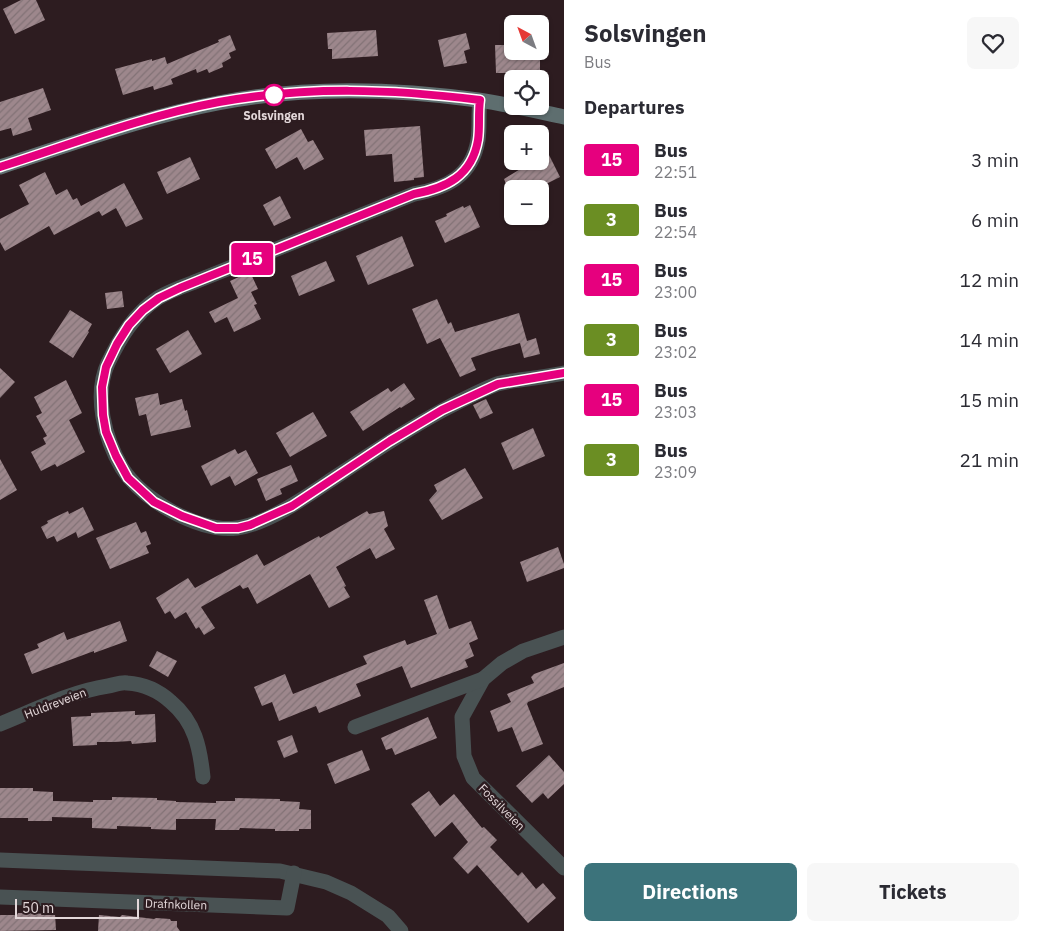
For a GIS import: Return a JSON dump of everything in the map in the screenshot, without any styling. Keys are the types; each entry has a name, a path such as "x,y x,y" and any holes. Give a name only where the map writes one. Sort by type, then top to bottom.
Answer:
{"main road":[{"path":"0,167 180,111 218,102 294,92 351,90 418,93 480,100 564,117"}],"street":[{"path":"480,100 478,140 470,162 461,175 449,184 433,191 414,194 192,282 159,298 143,310 129,325 106,367 102,387 106,432 128,478 154,502 182,516 216,528 238,528 250,525 292,506 390,441 442,410 498,384 564,373"},
{"name":"Fossilveien","path":"356,727 483,679 502,663 524,651 564,637"},
{"name":"Fossilveien","path":"483,679 462,718 464,756 473,778 564,868"},
{"name":"Huldreveien","path":"0,724 83,690 125,683 146,686 164,695 178,707 188,720 200,751 202,777"},
{"path":"0,860 294,873 326,882 351,893 388,916 401,931"},
{"name":"Drafnkollen","path":"0,897 287,908 294,873"}],"building":[{"path":"21,0 36,0 45,20 15,34 3,9"},
{"path":"376,30 378,56 332,59 332,49 328,49 327,33"},
{"path":"466,33 470,49 464,51 467,63 444,67 438,40"},
{"path":"230,35 236,50 229,53 231,58 222,63 223,67 209,73 207,69 197,73 196,69 171,79 173,84 154,90 153,86 123,95 115,69 165,57 167,64 219,42 218,40"},
{"path":"495,45 504,45 504,60 540,60 540,70 504,70 504,73 496,73"},
{"path":"43,88 51,110 28,118 32,130 13,136 11,128 0,131 0,102"},
{"path":"420,126 424,177 394,182 392,154 366,156 364,130"},
{"path":"301,129 308,142 313,140 324,159 304,170 297,157 276,169 265,149"},
{"path":"549,155 560,177 549,182 549,180 504,179 519,170 549,170"},
{"path":"190,157 200,179 167,194 157,172"},
{"path":"45,172 56,195 67,189 73,200 77,198 81,206 124,183 143,219 126,227 116,208 102,216 99,211 54,235 49,226 5,251 0,242 0,219 29,204 19,185"},
{"path":"280,196 291,218 274,226 263,205"},
{"path":"470,205 480,227 445,243 435,221 463,206 464,208"},
{"path":"402,236 414,266 368,285 356,256"},
{"path":"326,261 335,281 299,296 291,276"},
{"path":"250,272 258,289 251,292 257,304 254,305 261,319 234,332 227,317 215,323 209,312 238,298 230,281"},
{"path":"122,291 124,307 107,309 105,293"},
{"path":"437,299 448,324 451,322 455,332 519,313 527,341 536,338 540,354 524,358 520,343 492,351 471,358 476,370 460,377 440,338 427,344 412,309"},
{"path":"70,310 92,324 73,358 49,342"},
{"path":"188,330 202,354 170,373 156,349"},
{"path":"0,368 15,382 0,398"},
{"path":"66,380 82,413 69,420 85,452 57,467 55,464 41,471 31,452 46,444 43,438 47,436 36,416 42,413 34,397"},
{"path":"404,383 415,399 363,431 350,412 388,388 391,392"},
{"path":"158,393 160,405 182,399 191,427 151,436 146,414 139,416 135,398"},
{"path":"486,399 493,413 480,419 473,405"},
{"path":"313,412 327,436 290,457 276,433"},
{"path":"533,428 545,456 513,470 501,443"},
{"path":"235,449 238,454 246,450 258,473 235,486 230,476 211,486 201,466"},
{"path":"0,459 17,490 0,500"},
{"path":"291,465 298,481 280,489 282,494 266,501 257,479"},
{"path":"465,468 483,498 442,520 429,500 437,491 434,485"},
{"path":"83,507 94,530 78,538 76,532 57,542 54,536 47,539 41,527 48,523 47,521 68,511 69,514"},
{"path":"367,511 369,514 384,511 388,526 384,529 395,549 376,559 370,548 336,567 350,597 329,608 310,574 257,604 248,587 243,589 240,585 201,607 215,628 204,635 199,627 196,629 186,612 175,619 170,611 165,614 156,598 188,578 195,588 257,554 264,566 319,536 320,538"},
{"path":"136,522 141,533 146,531 151,544 146,546 149,553 110,569 96,538"},
{"path":"558,547 564,568 527,582 520,562"},
{"path":"437,595 449,629 471,621 478,639 469,643 474,656 465,660 468,667 411,688 402,666 356,684 361,696 319,713 316,706 279,721 272,702 262,706 254,687 285,674 293,694 367,664 363,656 405,640 407,645 437,634 424,600"},
{"path":"120,621 127,641 32,674 24,654 39,648 37,644 64,632 67,640"},
{"path":"157,651 177,661 168,677 149,666"},
{"path":"564,663 564,687 527,704 543,744 522,752 512,727 498,732 490,711 511,702 507,694 534,683 531,677 534,674"},
{"path":"135,711 135,715 155,714 156,742 132,744 131,741 97,742 97,745 73,746 71,717 91,716 91,713"},
{"path":"428,717 437,738 395,755 392,748 386,750 381,738"},
{"path":"292,735 298,752 284,758 277,741"},
{"path":"362,750 370,770 335,784 327,764"},
{"path":"549,755 564,772 564,784 548,799 543,793 532,803 516,786"},
{"path":"0,788 33,788 33,791 53,792 53,801 93,802 93,800 112,800 112,797 157,798 157,800 176,802 216,803 216,801 235,801 235,798 280,799 280,801 300,802 299,809 311,810 311,829 299,829 299,831 240,828 239,830 215,830 216,819 176,819 176,830 117,826 117,829 92,828 92,818 52,817 52,821 28,821 28,818 0,818"},
{"path":"429,791 440,806 454,794 482,828 484,827 497,840 490,847 518,876 522,872 536,889 543,883 556,898 528,923 477,865 468,874 453,858 468,842 452,822 435,837 411,804"},
{"path":"18,913 55,914 56,930 0,931 0,915 17,915"},
{"path":"99,915 170,919 171,921 177,921 177,927 180,931 98,931"}],"bus line":[{"name":"15","path":"0,167 180,111 218,102 258,96 294,92 351,90 390,91 480,100 478,140 470,162 461,175 449,184 433,191 414,194 180,288 159,298 143,310 129,325 106,367 102,387 102,400 106,432 128,478 154,502 182,516 216,528 238,528 250,525 292,506 390,441 442,410 498,384 564,373"}],"place":[{"name":"Solsvingen","path":"274,95"}]}
